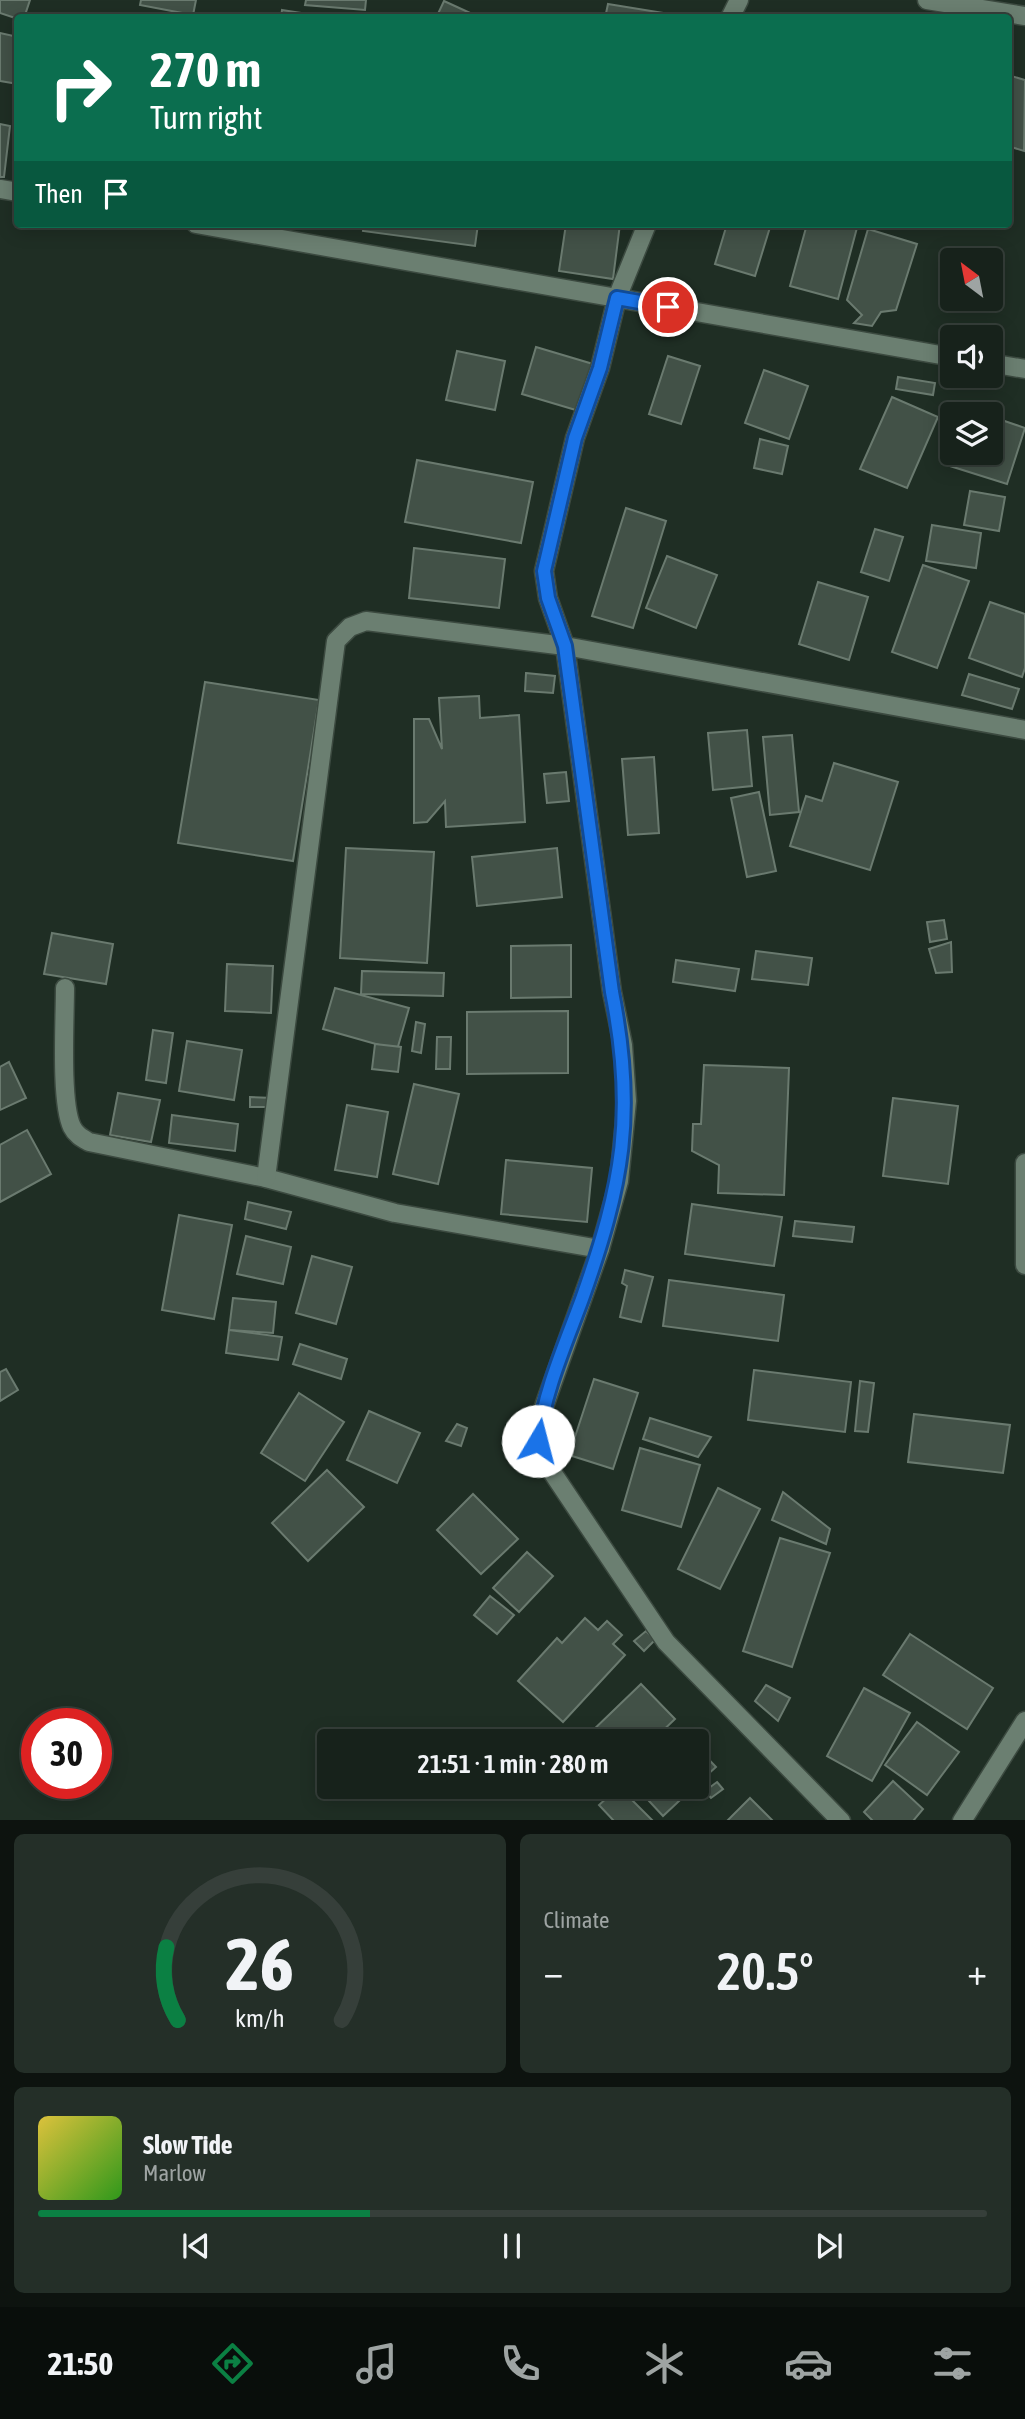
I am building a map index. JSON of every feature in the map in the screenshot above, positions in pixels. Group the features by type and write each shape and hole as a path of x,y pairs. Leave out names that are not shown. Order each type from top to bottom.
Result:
{"street":[{"path":"927,0 1025,16"},
{"path":"219,228 940,355"},
{"path":"645,228 617,298 600,368 575,438 544,571 548,598 565,646 612,992 623,1045 627,1101 619,1181 600,1249 542,1412 538,1441 548,1466 666,1642 840,1820"},
{"path":"1003,365 1025,369"},
{"path":"267,1178 337,641 350,627 366,621 565,646 1025,730"},
{"path":"65,988 65,1079 71,1126 79,1137 89,1142 267,1178 395,1213 600,1249"},
{"path":"1025,1163 1025,1265"},
{"path":"963,1820 1025,1721"}],"building":[{"path":"0,0 30,0 25,14 14,14 14,18 0,13"},
{"path":"141,0 196,0 193,14 140,5"},
{"path":"306,0 366,0 365,10 305,5"},
{"path":"444,1 472,14 438,14"},
{"path":"608,4 670,14 606,14"},
{"path":"282,10 308,14 282,14"},
{"path":"0,33 14,36 14,83 0,81"},
{"path":"1012,76 1025,80 1024,151 1012,147"},
{"path":"0,124 10,126 4,177 0,177"},
{"path":"363,228 477,228 475,246 363,231"},
{"path":"565,228 619,228 613,279 559,271"},
{"path":"726,228 770,228 755,276 715,264"},
{"path":"806,228 857,228 838,299 790,286"},
{"path":"868,229 917,244 896,310 881,312 872,326 854,323 862,315 847,300"},
{"path":"536,347 593,364 579,411 522,394"},
{"path":"457,351 505,361 495,410 446,400"},
{"path":"668,356 700,366 681,424 649,414"},
{"path":"764,370 808,386 789,439 745,423"},
{"path":"898,377 935,383 933,395 896,389"},
{"path":"892,397 938,417 907,488 860,469"},
{"path":"1003,420 1025,428 1007,484 950,466 1003,465"},
{"path":"760,439 788,446 782,474 754,468"},
{"path":"417,460 533,482 521,543 405,522"},
{"path":"970,491 1005,497 999,531 964,525"},
{"path":"626,508 666,521 633,628 592,616"},
{"path":"932,525 981,533 976,568 926,561"},
{"path":"875,529 903,537 889,581 861,572"},
{"path":"414,548 505,559 499,608 409,598"},
{"path":"667,556 717,575 696,628 646,608"},
{"path":"923,565 969,581 937,668 892,652"},
{"path":"818,582 868,597 849,660 799,644"},
{"path":"990,602 1025,614 1025,668 1022,677 969,658"},
{"path":"526,673 555,676 553,693 525,691"},
{"path":"969,674 1019,689 1012,709 962,695"},
{"path":"205,682 319,700 293,861 178,843"},
{"path":"479,696 480,718 519,715 525,822 446,827 445,801 427,822 414,823 414,719 429,719 442,749 439,698"},
{"path":"747,730 752,786 713,790 708,733"},
{"path":"792,735 799,812 770,815 763,737"},
{"path":"654,757 659,833 628,835 622,759"},
{"path":"834,763 898,782 870,870 790,846 806,796 822,801"},
{"path":"566,772 569,801 547,803 544,774"},
{"path":"759,792 776,871 747,877 731,798"},
{"path":"346,848 434,852 427,963 340,958"},
{"path":"557,848 562,897 477,906 472,857"},
{"path":"944,920 947,939 930,942 927,922"},
{"path":"52,933 113,944 106,984 44,974"},
{"path":"951,942 952,972 936,973 929,949"},
{"path":"571,945 571,997 511,998 511,946"},
{"path":"756,951 812,958 808,985 752,979"},
{"path":"676,960 739,969 735,991 673,982"},
{"path":"227,964 273,966 271,1013 225,1011"},
{"path":"362,971 444,973 443,996 361,994"},
{"path":"335,988 409,1008 397,1050 323,1029"},
{"path":"568,1011 568,1073 467,1074 467,1012"},
{"path":"416,1022 425,1024 421,1053 412,1051"},
{"path":"153,1030 173,1033 166,1083 146,1080"},
{"path":"437,1037 451,1037 450,1069 436,1069"},
{"path":"187,1041 242,1050 234,1100 179,1091"},
{"path":"375,1044 401,1047 398,1072 372,1069"},
{"path":"9,1062 26,1098 0,1110 0,1067"},
{"path":"704,1065 789,1068 784,1195 718,1193 719,1165 692,1151 693,1124 701,1124"},
{"path":"414,1084 459,1094 438,1184 393,1174"},
{"path":"118,1093 160,1100 151,1142 110,1135"},
{"path":"250,1097 273,1098 273,1107 250,1107"},
{"path":"893,1098 958,1106 948,1184 883,1176"},
{"path":"347,1105 388,1112 377,1177 335,1170"},
{"path":"172,1115 238,1124 235,1151 169,1143"},
{"path":"27,1130 51,1174 0,1202 0,1145"},
{"path":"506,1160 592,1168 587,1222 501,1214"},
{"path":"248,1202 291,1212 286,1229 245,1219"},
{"path":"692,1204 782,1217 774,1266 685,1254"},
{"path":"179,1215 232,1225 214,1319 162,1310"},
{"path":"795,1221 854,1227 852,1242 793,1236"},
{"path":"246,1236 291,1247 283,1284 237,1274"},
{"path":"312,1256 352,1267 336,1324 296,1313"},
{"path":"625,1270 653,1277 641,1322 620,1317 627,1286 622,1283"},
{"path":"669,1280 784,1295 778,1341 663,1326"},
{"path":"233,1298 276,1302 273,1333 229,1330"},
{"path":"229,1330 282,1337 278,1360 226,1353"},
{"path":"300,1344 347,1359 341,1379 293,1364"},
{"path":"6,1369 18,1390 0,1401 0,1372"},
{"path":"754,1370 851,1382 845,1432 748,1420"},
{"path":"594,1379 638,1393 613,1469 569,1455"},
{"path":"860,1381 874,1383 868,1432 855,1431"},
{"path":"299,1393 344,1422 305,1481 261,1453"},
{"path":"369,1411 420,1433 397,1483 347,1460"},
{"path":"914,1414 1010,1425 1003,1473 908,1462"},
{"path":"650,1418 711,1437 698,1457 643,1439"},
{"path":"457,1424 467,1428 461,1446 446,1441"},
{"path":"640,1448 700,1465 681,1527 622,1510"},
{"path":"327,1470 364,1507 308,1561 272,1523"},
{"path":"718,1488 760,1509 720,1589 678,1569"},
{"path":"783,1492 830,1529 826,1544 772,1520"},
{"path":"473,1494 518,1539 481,1574 437,1530"},
{"path":"780,1538 830,1553 792,1667 743,1651"},
{"path":"527,1552 553,1576 519,1612 493,1588"},
{"path":"490,1596 514,1615 497,1634 474,1615"},
{"path":"585,1618 598,1630 607,1621 622,1635 613,1644 625,1655 563,1722 518,1681 557,1638 562,1643"},
{"path":"646,1631 655,1640 644,1651 634,1641"},
{"path":"910,1634 993,1688 967,1729 883,1675"},
{"path":"641,1684 675,1719 665,1729 594,1729"},
{"path":"766,1685 790,1698 778,1721 755,1701"},
{"path":"864,1688 910,1713 872,1781 827,1756"},
{"path":"917,1722 959,1752 927,1795 885,1765"},
{"path":"709,1760 716,1767 709,1773"},
{"path":"893,1781 923,1809 914,1820 872,1820 864,1812"},
{"path":"717,1782 723,1789 711,1798 709,1788"},
{"path":"750,1798 772,1820 728,1820"},
{"path":"606,1799 631,1799 652,1820 613,1820 599,1805"},
{"path":"647,1799 681,1799 663,1816"}],"route":[{"path":"538,1441 542,1412 600,1249 619,1181 627,1101 623,1045 612,992 565,646 548,598 544,571 575,438 600,368 617,298 668,307"}]}
